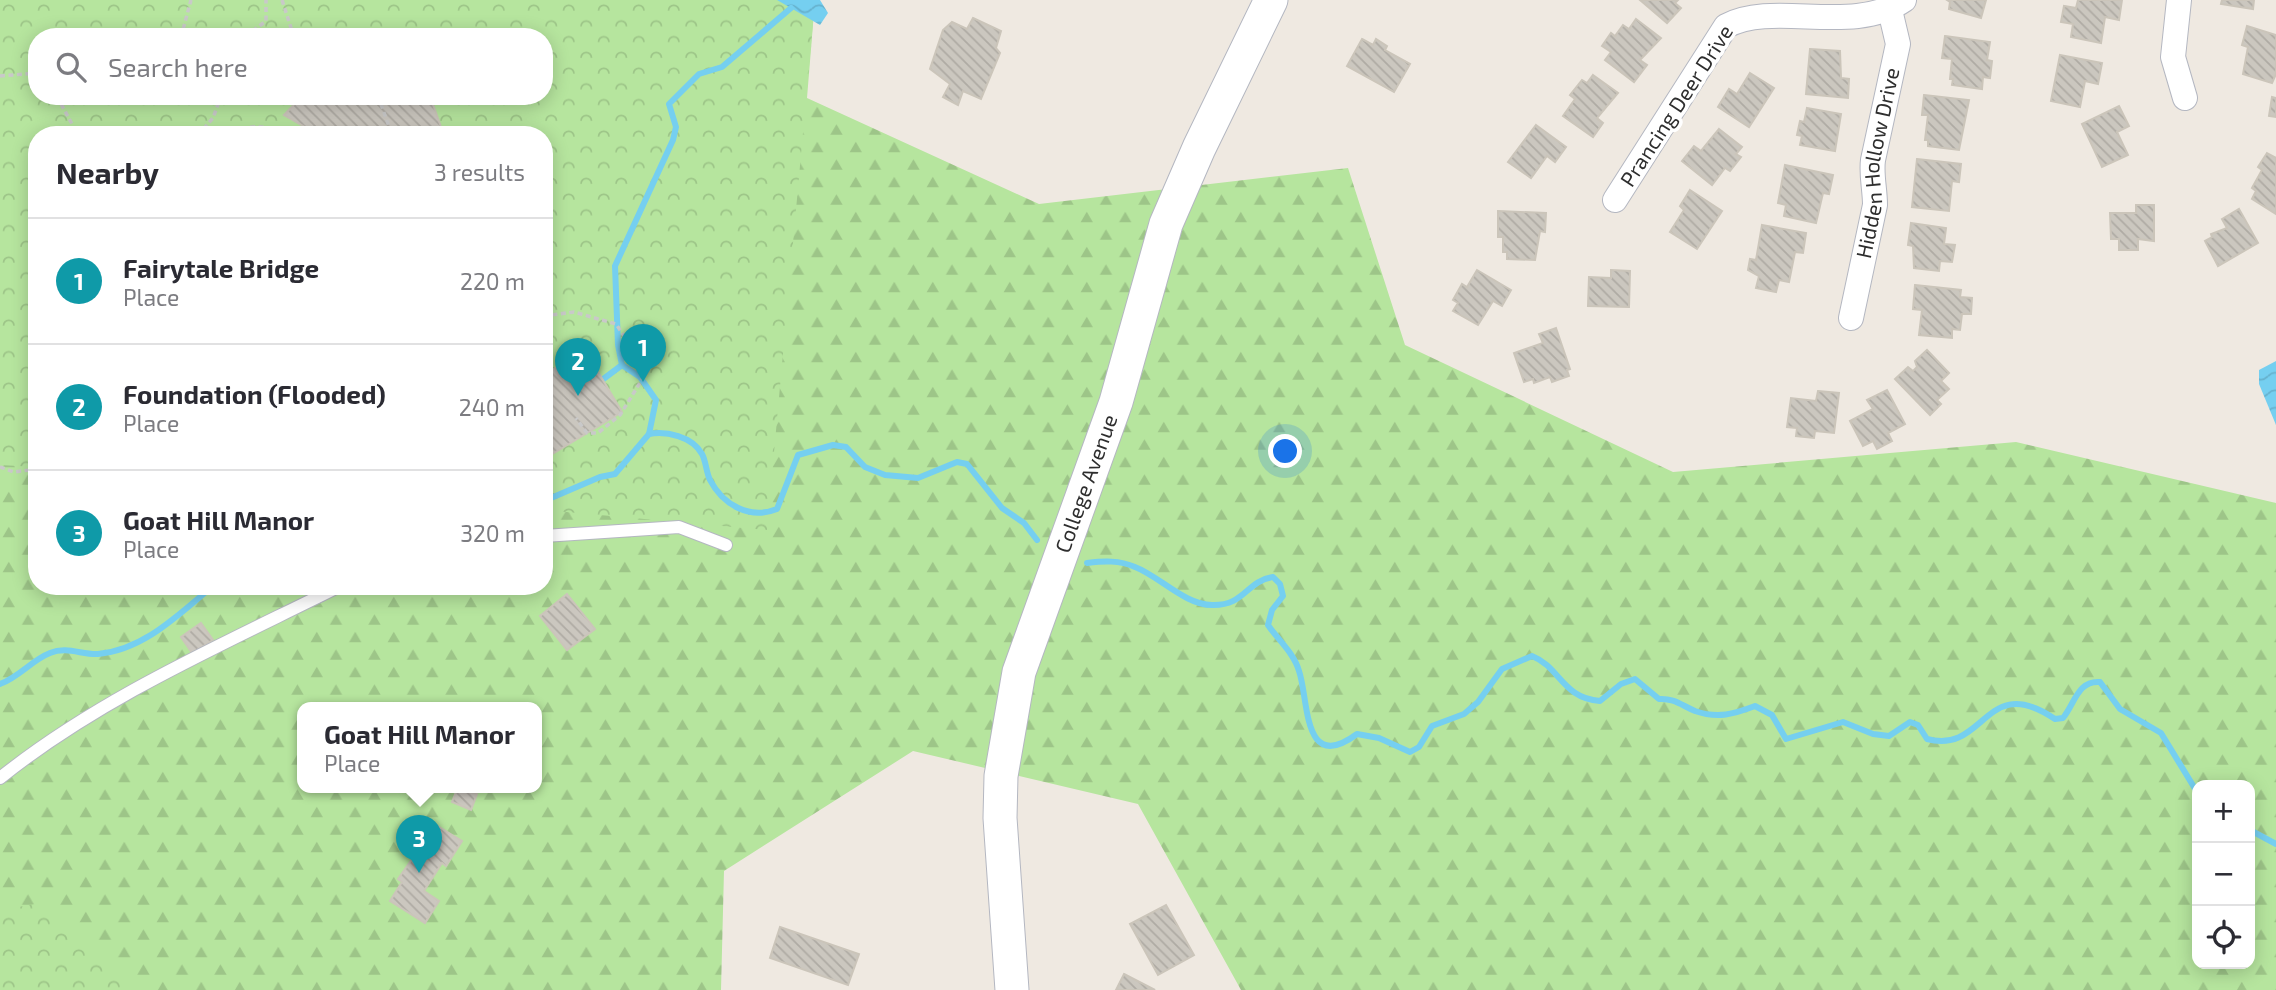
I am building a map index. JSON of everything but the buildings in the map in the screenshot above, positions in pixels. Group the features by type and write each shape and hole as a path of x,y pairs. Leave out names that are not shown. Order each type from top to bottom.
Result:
{"street":[{"name":"College Avenue","path":"1012,990 1000,818 1000,776 1019,671 1115,402 1166,224 1199,148 1271,0"},
{"path":"2179,0 2172,57 2185,98"},
{"name":"Prancing Deer Drive","path":"1615,200 1727,26 1737,17 1762,8 1868,12 1897,5"},
{"name":"Hidden Hollow Drive","path":"1851,318 1875,205 1875,186 1871,174 1898,44 1897,5"}],"lane":[{"path":"553,535 679,527 726,545"},
{"path":"0,778 46,741 91,715 187,662 322,595"}],"path":[{"path":"183,28 191,0"},
{"path":"257,28 266,21 266,0"},
{"path":"282,0 291,28"},
{"path":"0,76 28,74"},
{"path":"62,105 73,126"},
{"path":"206,126 213,118 218,105"},
{"path":"381,105 389,126"},
{"path":"553,315 574,312 616,324 633,349 653,362 620,415 598,433 587,433 576,418"},
{"path":"0,467 14,472 28,470"}],"green space":[{"path":"0,0 815,0 807,98 1039,204 1348,168 1405,345 1673,472 2016,442 2276,503 2276,990 1241,990 1138,804 913,751 724,871 721,990 0,990"},
{"path":"0,0 815,0 767,530 553,511 553,126 28,126 28,467 0,465"},
{"path":"42,903 135,990 0,990 0,910"}],"water":[{"path":"777,0 820,0 828,13 820,25"},
{"path":"2276,361 2276,425 2259,384 2259,370"}],"waterway":[{"path":"649,434 656,400 640,377 622,365 618,345 615,266 673,140 676,127 669,104 699,74 722,67 791,8"},
{"path":"598,383 622,365"},
{"path":"553,497 600,477 615,474 649,434 663,433 678,436 698,448 710,480 722,497 738,508 757,513 767,512 777,509 798,455 833,445 846,447 865,467 885,475 918,478 957,462 967,464 1002,508 1024,523 1037,540"},
{"path":"1087,563 1111,562 1129,565 1192,600 1212,605 1232,602 1257,583 1273,577 1280,584 1283,596 1272,610 1268,625 1297,664 1311,728 1317,739 1326,745 1339,744 1357,734 1379,738 1410,752 1419,747 1432,726 1464,714 1478,702 1502,669 1532,656 1549,667 1569,688 1587,699 1600,701 1621,684 1635,679 1659,699 1673,701 1711,715 1755,706 1772,715 1786,739 1843,722 1873,734 1889,736 1910,722 1918,725 1927,739 1947,741 1962,736 1999,708 2013,704 2032,707 2055,719 2063,718 2082,689 2093,682 2100,682 2120,709 2161,733 2192,784"},
{"path":"0,684 43,656 56,651 98,654 131,646 174,619 202,595"},
{"path":"2255,833 2276,844"}],"place":[{"name":"Fairytale Bridge","path":"643,382"},
{"name":"Foundation (Flooded)","path":"578,396"},
{"name":"Goat Hill Manor","path":"419,873"}]}
